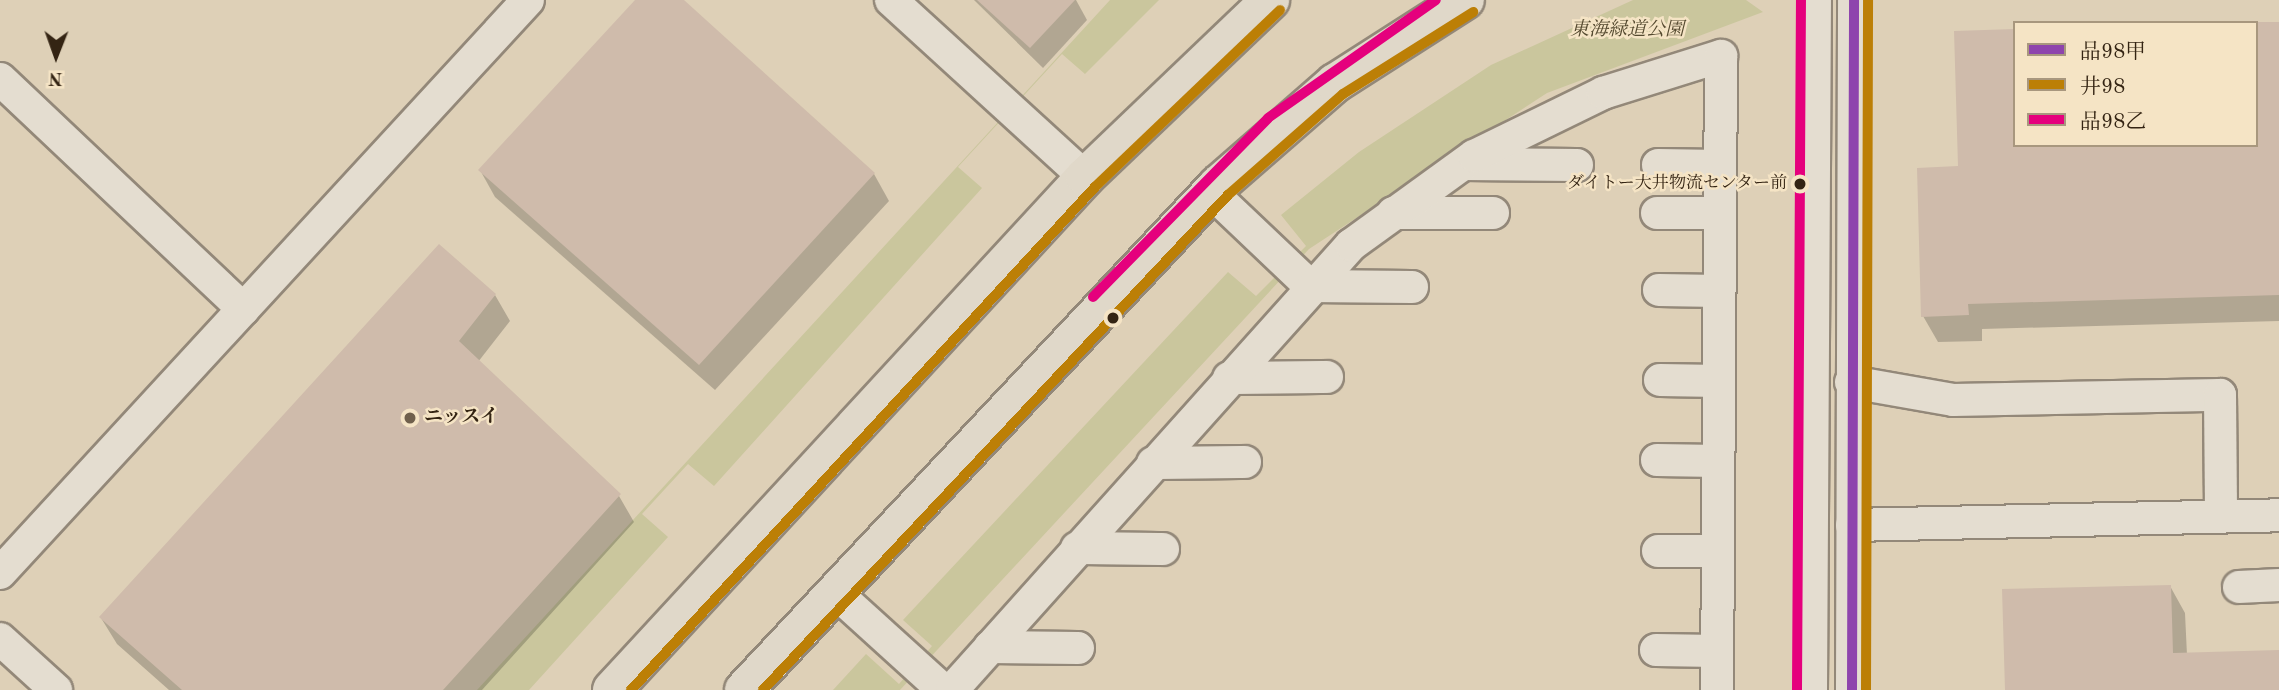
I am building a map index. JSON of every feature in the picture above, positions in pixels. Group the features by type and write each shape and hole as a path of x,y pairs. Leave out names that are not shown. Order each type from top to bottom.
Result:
{"main road":[{"path":"612,690 1085,177 1270,0"},
{"path":"744,690 1211,192 1335,83 1465,0"}],"street":[{"path":"0,573 528,0"},
{"path":"891,0 1085,177"},
{"path":"1811,690 1815,0"},
{"path":"1852,690 1854,0"},
{"path":"952,690 1310,285 1393,214 1463,164 1603,93 1721,56 1717,690"},
{"path":"0,79 243,309"},
{"path":"1463,164 1577,164"},
{"path":"1658,166 1720,166"},
{"path":"1211,192 1310,285 1412,287"},
{"path":"1393,214 1493,213"},
{"path":"1657,213 1720,213"},
{"path":"1659,290 1719,291"},
{"path":"1229,378 1327,377"},
{"path":"1660,380 1719,381"},
{"path":"1851,382 1953,400 2220,395 2221,516"},
{"path":"1657,460 1718,461"},
{"path":"1153,463 1245,462"},
{"path":"1852,525 2279,515"},
{"path":"1077,548 1163,549"},
{"path":"1658,551 1717,551"},
{"path":"2239,587 2279,585"},
{"path":"835,593 943,690"},
{"path":"0,639 56,690"},
{"path":"990,647 1078,648"},
{"path":"1656,650 1717,651"}],"green space":[{"path":"1110,0 1159,0 1085,74 1062,54 958,167 982,188 714,486 688,464 642,514 668,537 529,690 477,690"},
{"name":"東海緑道公園","path":"1633,0 1746,0 1763,12 1547,93 1309,249 900,690 833,690 866,654 899,684 932,646 903,620 1228,272 1256,296 1306,246 1281,215 1359,152 1491,65"}],"building":[{"path":"635,0 684,0 875,173 699,365 478,170"},
{"path":"977,0 1075,0 1030,48"},
{"path":"2258,22 2279,22 2279,295 1968,304 1969,315 1921,317 1917,168 1958,166 1954,31 2013,29 2013,147 2258,147"},
{"name":"ニッスイ","path":"439,244 496,294 459,341 621,494 443,690 182,690 99,617"},
{"path":"2171,585 2173,653 2279,650 2279,690 2005,690 2002,589"}],"transit line":[{"name":"品98乙","path":"1093,297 1268,118 1436,0"},
{"name":"品98乙","path":"1797,690 1801,0"},
{"name":"品98甲","path":"1852,690 1854,0"},
{"name":"井98","path":"1866,690 1868,0"},
{"name":"井98","path":"631,690 1095,187 1280,10"},
{"name":"井98","path":"763,690 1228,195 1343,94 1473,12"}],"place":[{"name":"ダイトー大井物流センター前","path":"1800,184"},
{"name":"ニッスイ","path":"410,418"}]}
